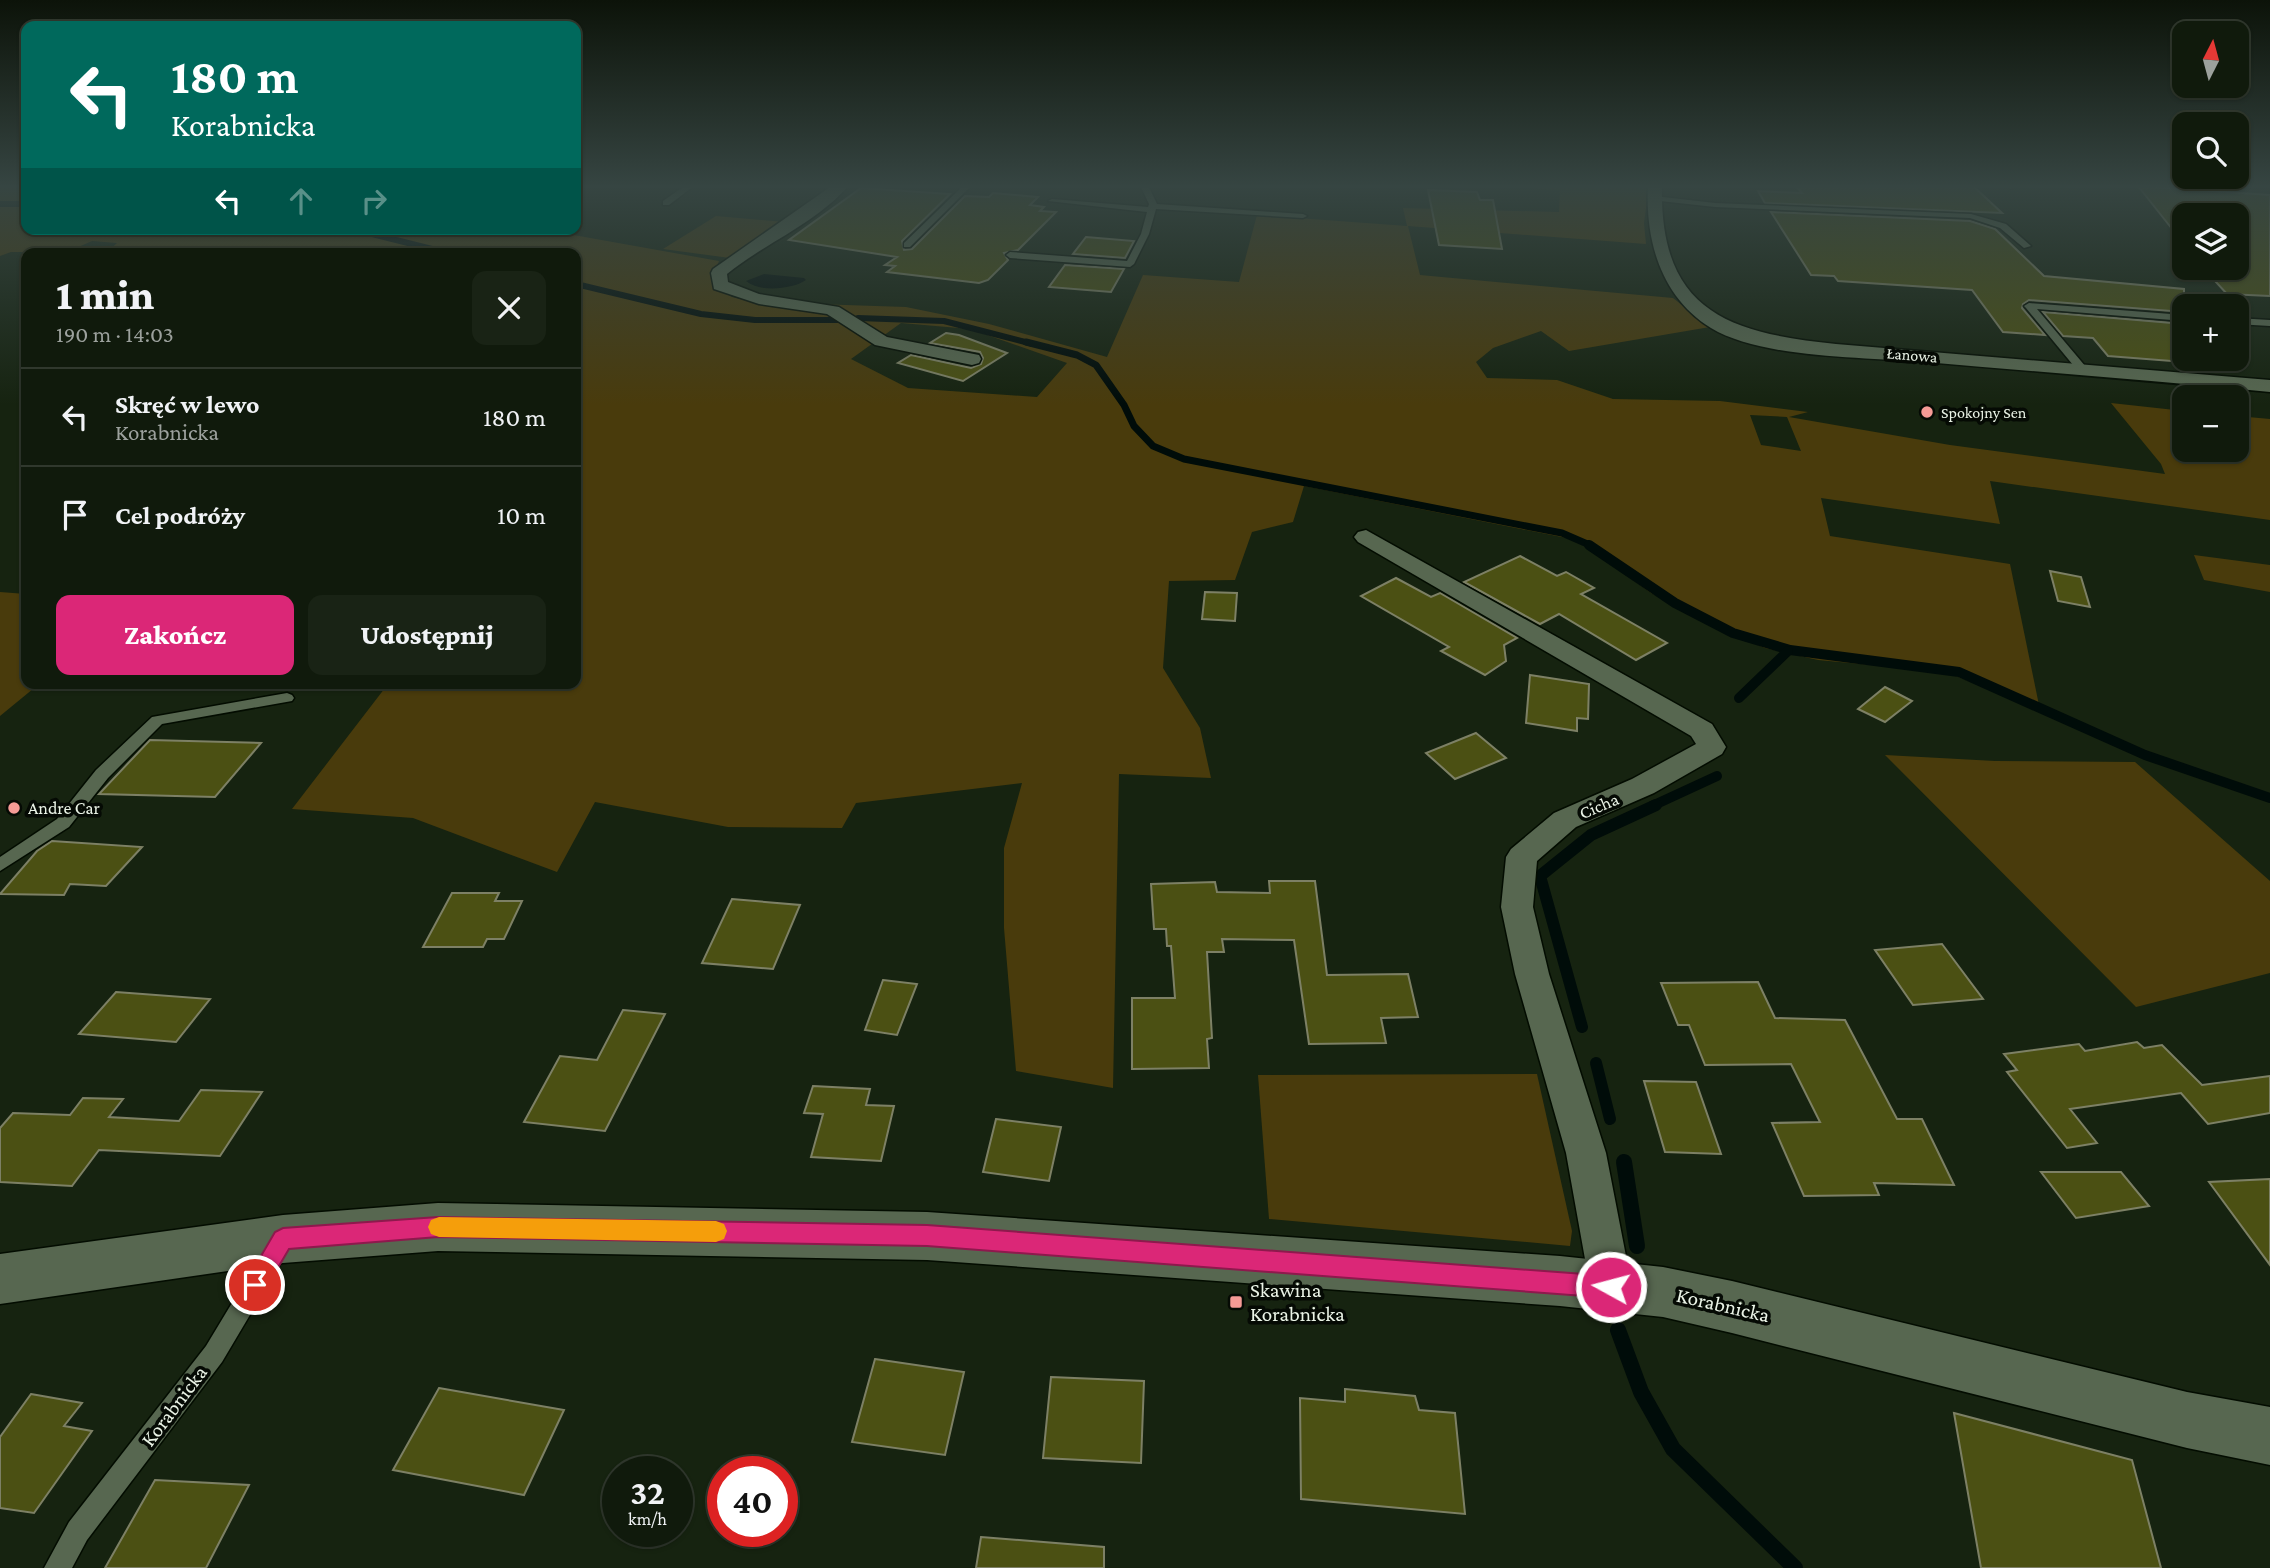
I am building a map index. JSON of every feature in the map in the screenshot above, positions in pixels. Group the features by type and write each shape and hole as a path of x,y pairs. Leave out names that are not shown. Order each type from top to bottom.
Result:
{"street":[{"path":"737,258 719,273 720,285 737,294 827,308 839,312 861,332 880,341 972,359"},
{"name":"Łanowa","path":"1662,258 1682,293 1704,315 1737,333 1824,347 2270,386"},
{"name":"Cicha","path":"1366,537 1702,730 1712,747 1643,786 1565,820 1522,857 1517,907 1532,974 1586,1153 1611,1287"},
{"name":"Korabnicka","path":"0,1279 283,1239 438,1227 927,1236 1663,1292 2187,1420 2270,1436"}],"lane":[{"path":"1052,258 1130,264 1133,258"},
{"path":"2082,369 2029,306 2172,317"},
{"path":"2249,322 2270,323"},
{"path":"0,865 63,823 102,774 157,720 287,698"},
{"name":"Korabnicka","path":"57,1568 78,1531 214,1354 283,1239"}],"shaded area":[{"path":"581,258 703,258 719,261 714,273 715,286 732,297 754,302 906,307 989,324 1107,357 1143,275 1239,282 1245,258 1416,258 1420,275 1673,298 1710,327 1569,351 1541,331 1493,348 1476,362 1487,378 1557,380 1613,399 1720,401 1808,412 1789,417 1950,445 2165,474 2161,464 2111,403 2172,410 2172,462 2249,462 2249,417 2270,419 2270,520 1990,481 2000,524 1821,498 1830,536 2010,564 2040,710 1946,672 1818,660 1765,648 1711,626 1651,593 1577,540 1304,486 1293,522 1252,532 1235,580 1169,581 1163,668 1200,728 1211,778 1119,774 1113,1088 1016,1071 1004,928 1004,848 1022,783 856,803 842,828 728,827 595,802 557,872 413,818 292,809 384,689 581,689","holes":["901,323 970,329 1067,363 1037,397 908,388 851,359","1750,415 1787,417 1801,451 1761,445"]},
{"path":"764,274 806,280 793,286 776,288 759,287 746,281"},
{"path":"2194,555 2270,565 2270,592 2204,580"},
{"path":"0,592 21,594 21,689 33,689 0,716"},
{"path":"1885,755 1995,761 2135,762 2270,881 2270,973 2136,1007"},
{"path":"1537,1074 1572,1231 1570,1246 1269,1219 1258,1075"}],"building":[{"path":"895,258 1008,260 988,280 979,283 887,272 895,266 885,265"},
{"path":"1800,258 2025,258 2044,276 2184,289 2184,294 2172,294 2172,311 2029,300 2022,308 2045,335 2003,332 1972,290 1838,281 1834,276 1811,275"},
{"path":"2249,258 2270,258 2270,296 2227,294 2214,280 2249,280"},
{"path":"1065,265 1124,269 1111,292 1049,287"},
{"path":"2043,312 2172,323 2172,361 2108,356 2093,338 2063,336"},
{"path":"946,333 959,335 1007,353 963,381 898,363 911,355 971,368 981,364 983,358 980,352 930,343"},
{"path":"1520,556 1557,576 1566,572 1594,588 1581,594 1667,643 1636,660 1559,614 1540,624 1464,582"},
{"path":"2050,571 2081,577 2090,607 2058,601"},
{"path":"1396,578 1431,597 1440,593 1517,638 1504,645 1506,661 1485,675 1441,651 1449,647 1361,596"},
{"path":"1205,592 1237,593 1235,621 1202,619"},
{"path":"1530,675 1589,684 1588,719 1577,718 1577,731 1526,723"},
{"path":"1885,687 1912,701 1885,722 1858,709"},
{"path":"1476,733 1506,758 1455,779 1426,753"},
{"path":"150,740 261,743 215,797 99,794"},
{"path":"52,841 142,847 106,886 70,884 64,895 0,894 37,851"},
{"path":"1269,881 1315,881 1327,975 1408,974 1418,1017 1381,1018 1386,1043 1309,1044 1294,940 1222,939 1224,952 1207,952 1212,1038 1207,1039 1209,1068 1132,1069 1132,998 1175,998 1171,946 1167,946 1166,929 1154,929 1151,884 1215,882 1217,892 1270,893"},
{"path":"452,893 499,893 495,901 522,901 504,939 487,939 483,947 423,947"},
{"path":"732,899 800,905 773,969 702,963"},
{"path":"1942,944 1983,999 1913,1005 1875,950"},
{"path":"883,980 917,984 897,1035 865,1030"},
{"path":"1758,982 1775,1018 1845,1020 1897,1119 1922,1119 1954,1185 1874,1183 1879,1195 1804,1196 1772,1123 1820,1122 1791,1064 1705,1065 1689,1025 1678,1025 1661,983"},
{"path":"116,992 210,999 176,1042 79,1034"},
{"path":"623,1010 665,1014 605,1131 524,1122 560,1056 597,1060"},
{"path":"2137,1042 2144,1048 2162,1045 2202,1085 2270,1076 2270,1113 2208,1124 2181,1093 2070,1109 2097,1143 2067,1148 2007,1072 2017,1070 2004,1054 2079,1044 2085,1051"},
{"path":"1644,1081 1696,1082 1721,1154 1665,1152"},
{"path":"813,1086 870,1089 866,1105 894,1106 881,1161 811,1157 823,1114 804,1113"},
{"path":"201,1090 262,1092 220,1156 99,1150 72,1186 0,1182 0,1128 13,1113 70,1115 83,1098 123,1099 109,1117 179,1121"},
{"path":"996,1119 1061,1127 1049,1181 983,1172"},
{"path":"2041,1172 2121,1172 2149,1206 2076,1218"},
{"path":"2270,1179 2270,1265 2209,1182"},
{"path":"875,1359 964,1372 945,1455 852,1442"},
{"path":"1051,1377 1144,1381 1141,1463 1043,1458"},
{"path":"439,1388 564,1410 524,1495 393,1470"},
{"path":"1345,1389 1415,1396 1419,1410 1455,1413 1465,1514 1301,1499 1300,1398 1345,1402"},
{"path":"31,1394 82,1403 64,1426 92,1431 34,1513 0,1508 0,1437"},
{"path":"1954,1413 2132,1460 2161,1568 1981,1568"},
{"path":"155,1480 249,1485 206,1568 105,1568"},
{"path":"981,1537 1104,1547 1104,1568 976,1568"}],"waterway":[{"path":"581,285 701,314 755,320 839,320"},
{"path":"858,318 944,321 1033,344"},
{"path":"1026,342 1077,355 1096,365 1124,405 1134,426 1153,446 1184,459 1562,533 1592,546"},
{"path":"1589,545 1675,603 1733,633 1790,650 1959,672 2145,755 2270,798"},
{"path":"1739,698 1788,651"},
{"path":"1652,806 1717,776"},
{"path":"1582,1027 1540,876 1591,835 1656,805"},
{"path":"1596,1063 1610,1119"},
{"path":"1624,1162 1637,1246"},
{"path":"1618,1330 1641,1392 1673,1449 1795,1568"}],"slow traffic":[{"path":"439,1227 716,1231"}],"place":[{"name":"Spokojny Sen","path":"1927,412"},
{"name":"Andre Car","path":"14,808"},
{"name":"Skawina Korabnicka","path":"1236,1302"}],"route":[{"path":"255,1285 283,1239 438,1227 927,1236 1559,1281 1611,1287"}]}
